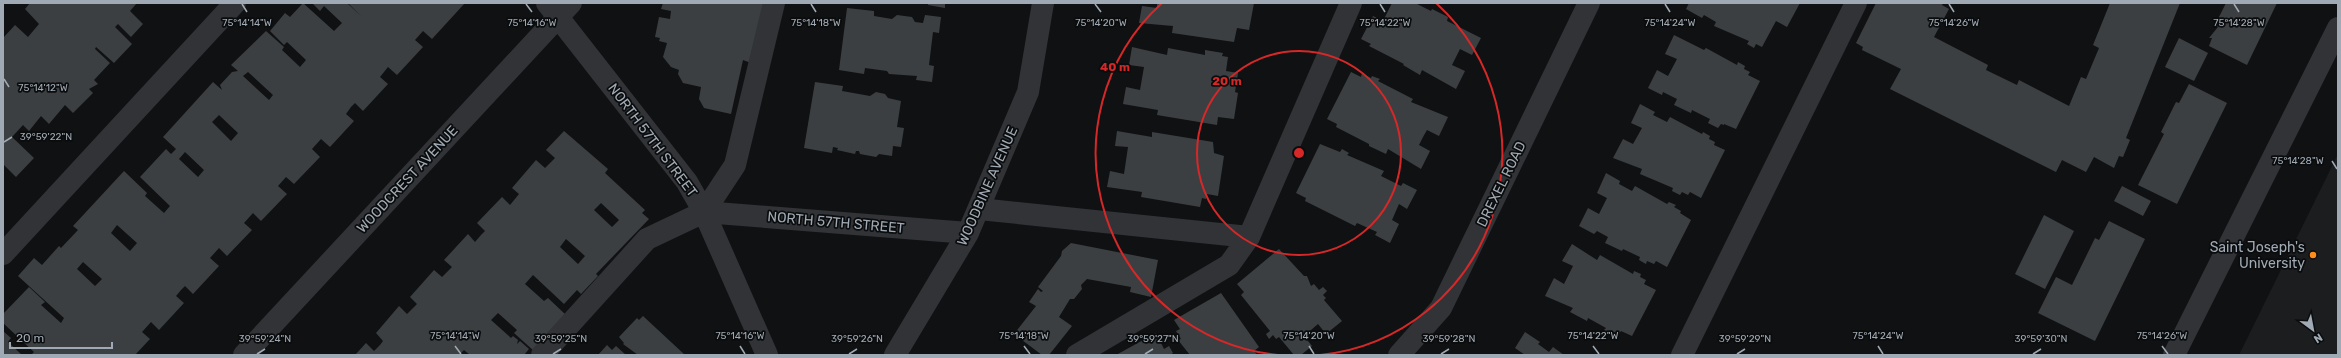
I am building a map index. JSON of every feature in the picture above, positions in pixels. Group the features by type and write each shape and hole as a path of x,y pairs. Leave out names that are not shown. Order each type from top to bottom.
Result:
{"street":[{"path":"3,254 234,3"},
{"path":"542,355 647,239 704,212 735,165 774,3"},
{"name":"WOODBINE AVENUE","path":"895,355 968,233 979,209 1028,92 1043,3"},
{"path":"1077,355 1229,265 1249,237 1352,3"},
{"name":"DREXEL ROAD","path":"1399,355 1441,308 1589,3"},
{"path":"1682,355 1856,3"},
{"name":"NORTH 57TH STREET","path":"559,8 687,182 704,212 767,355"},
{"name":"WOODCREST AVENUE","path":"244,355 559,8"},
{"path":"2174,355 2338,28"},
{"path":"979,209 1249,237"},
{"name":"NORTH 57TH STREET","path":"704,212 968,233"}],"shaded area":[{"name":"Saint Joseph's University","path":"2338,154 2338,355 2239,355"}],"building":[{"path":"30,3 137,3 130,11 143,24 131,37 118,24 115,27 132,44 114,63 96,47 95,49 110,63 94,80 98,84 89,89 93,93 73,113 65,105 49,124 41,116 29,131 23,125 12,137 34,158 16,177 3,164 3,38 15,25 28,37 39,24 25,9"},
{"path":"303,3 334,31 342,23 324,6 320,11 312,3 347,3 362,17 348,3 465,3 432,39 423,31 415,40 423,47 397,75 388,67 380,77 388,84 363,111 355,103 351,107 346,114 354,121 330,147 321,139 312,149 320,157 294,184 286,177 278,186 287,194 261,221 253,213 244,223 252,230 227,256 219,248 210,258 219,266 193,294 185,286 181,290 176,296 184,303 159,330 151,322 142,332 150,339 135,355 31,355 34,352 3,323 3,314 29,287 45,302 41,305 61,323 64,318 18,276 34,258 42,265 59,246 61,248 78,230 73,226 124,171 147,193 145,196 164,213 170,206 140,177 166,149 171,154 176,149 163,137 213,82 222,90 220,85 232,72 238,71 231,65 266,31 284,47 282,50 300,67 306,60 287,42 284,45 270,31 285,13 290,17","holes":["248,72 273,95 269,100 243,76","219,115 238,133 231,141 212,122","185,152 204,170 198,177 179,159","117,225 137,243 130,251 111,233","83,262 102,279 95,286 77,269"]},
{"path":"663,3 765,3 751,63 743,60 731,114 704,108 699,99 701,87 683,83 678,74 679,70 671,67 663,57 667,43 659,41 660,38 655,37 659,17 670,19 671,11 661,9"},
{"path":"928,3 945,3 945,8 928,5"},
{"path":"1157,3 1254,3 1249,30 1237,28 1234,42 1172,33 1173,26 1139,23 1142,6 1157,8"},
{"path":"1392,3 1415,3 1431,11 1432,9 1448,17 1447,21 1481,38 1472,55 1460,49 1452,65 1465,71 1456,89 1422,70 1420,75 1403,65 1404,64 1369,46 1371,44 1361,39 1373,16 1383,21"},
{"path":"1689,3 1800,3 1787,27 1776,21 1762,47 1756,44 1754,48 1747,44 1749,41 1714,26 1716,22 1704,15 1702,18 1686,9"},
{"path":"1876,3 1943,3 1942,5 1949,9 1934,37 1988,65 1986,70 2017,85 2019,80 2069,106 2081,77 2086,79 2099,48 2093,45 2110,3 2180,3 2126,138 2130,140 2123,157 2119,156 2114,168 2094,157 2086,172 2062,160 2056,172 1890,89 1901,69 1862,50 1863,47 1856,43"},
{"path":"2226,3 2277,3 2247,65 2209,46 2212,38 2209,38 2218,27 2215,25"},
{"path":"847,8 874,11 874,16 892,19 897,15 912,17 915,22 923,23 925,15 941,17 939,33 933,32 929,65 934,66 932,82 916,80 917,76 889,74 887,71 865,68 864,74 839,70"},
{"path":"1674,35 1704,50 1706,48 1737,65 1738,62 1745,66 1744,69 1750,72 1748,75 1760,81 1736,129 1724,124 1721,124 1718,128 1708,123 1710,119 1692,110 1691,113 1674,105 1677,99 1663,92 1662,95 1648,88 1657,70 1668,76 1677,59 1665,54"},
{"path":"2179,38 2208,53 2194,81 2165,67"},
{"path":"1132,47 1167,55 1168,48 1205,55 1205,50 1223,53 1222,56 1228,57 1226,71 1238,73 1235,92 1238,93 1234,119 1218,117 1217,125 1157,115 1158,110 1123,104 1126,87 1140,90 1144,67 1129,65"},
{"path":"1351,72 1361,77 1362,73 1371,78 1372,76 1380,79 1378,81 1413,99 1411,102 1448,117 1439,136 1427,130 1423,137 1419,145 1430,151 1421,169 1388,149 1386,154 1369,146 1369,144 1336,127 1337,124 1327,119"},
{"path":"815,82 843,86 842,91 870,96 876,92 885,94 888,98 901,101 897,127 904,128 901,147 893,146 892,156 879,154 876,157 860,154 859,151 856,151 855,154 837,150 838,148 833,147 832,153 804,148"},
{"path":"2189,84 2227,103 2177,204 2138,185 2164,134 2161,132 2176,102 2179,103"},
{"path":"1640,104 1655,112 1653,115 1667,122 1670,117 1702,134 1703,132 1710,136 1709,139 1715,142 1714,145 1725,150 1701,198 1690,192 1688,195 1682,192 1680,195 1672,191 1673,188 1640,174 1642,169 1613,158 1623,139 1633,144 1642,128 1631,123"},
{"path":"564,131 608,169 605,173 645,210 642,213 649,219 596,274 598,276 581,294 577,290 564,304 533,275 525,284 544,301 548,298 566,315 534,351 514,333 517,330 498,313 491,320 511,338 513,336 518,340 517,344 520,341 529,349 524,355 470,355 464,350 459,355 355,355 366,343 374,351 380,345 383,341 376,333 399,306 407,314 417,304 410,297 434,270 442,277 452,267 444,260 468,234 475,242 485,231 477,223 502,197 510,205 519,194 512,188 536,160 545,168 555,158 546,150","holes":["601,203 619,220 612,227 594,210","566,239 585,256 578,264 560,247"]},
{"path":"1117,131 1152,137 1152,132 1213,142 1214,153 1224,156 1218,196 1207,194 1206,199 1202,198 1200,207 1141,197 1142,192 1107,187 1110,171 1124,174 1128,147 1115,146"},
{"path":"1320,144 1340,152 1342,149 1349,153 1347,155 1384,171 1381,176 1401,186 1403,183 1417,190 1407,209 1399,204 1392,220 1399,224 1390,243 1375,235 1377,232 1357,223 1355,226 1305,201 1306,198 1296,193"},
{"path":"1606,173 1620,181 1619,184 1632,191 1635,186 1667,204 1669,202 1676,205 1674,207 1681,211 1680,213 1691,220 1667,267 1656,261 1654,264 1647,261 1646,264 1639,260 1640,257 1605,243 1608,237 1597,231 1594,234 1579,226 1588,208 1599,214 1607,198 1597,193"},
{"path":"2122,186 2151,201 2143,216 2114,201"},
{"path":"2044,215 2074,231 2045,289 2015,274"},
{"path":"2109,221 2145,239 2095,341 2038,313 2056,277 2072,285 2095,238 2099,240"},
{"path":"1071,243 1158,260 1151,297 1130,292 1131,287 1087,279 1081,285 1082,289 1074,299 1070,299 1059,317 1072,326 1049,355 1042,355 1014,334 1036,306 1029,302 1038,289 1041,292 1043,291 1038,287 1061,256 1062,251"},
{"path":"1572,244 1597,260 1600,255 1633,274 1634,271 1641,274 1640,277 1646,280 1644,284 1656,290 1632,336 1621,331 1619,334 1613,332 1612,334 1604,330 1606,328 1588,318 1587,321 1570,312 1573,308 1545,296 1554,278 1564,284 1573,266 1562,261"},
{"path":"1279,249 1304,276 1307,276 1311,286 1314,284 1319,290 1323,287 1327,291 1323,295 1326,298 1324,300 1342,321 1326,334 1318,324 1304,336 1312,346 1301,355 1294,355 1279,337 1276,339 1273,335 1269,339 1266,334 1270,331 1241,295 1244,292 1237,284"},
{"path":"1221,293 1259,347 1254,351 1257,355 1190,355 1178,340 1181,339 1176,331 1180,329 1174,320"},
{"path":"643,316 685,355 638,355 623,344 624,343 619,337 637,318 639,320"},
{"path":"3,331 11,338 8,342 22,355 3,355"},
{"path":"1525,332 1540,342 1538,344 1549,352 1553,347 1564,355 1525,355 1515,348"},
{"path":"1156,333 1164,349 1169,346 1173,353 1170,355 1116,355"},
{"path":"607,345 612,350 616,346 626,355 598,355"}],"place":[{"name":"Saint Joseph's University","path":"2313,255"}]}
